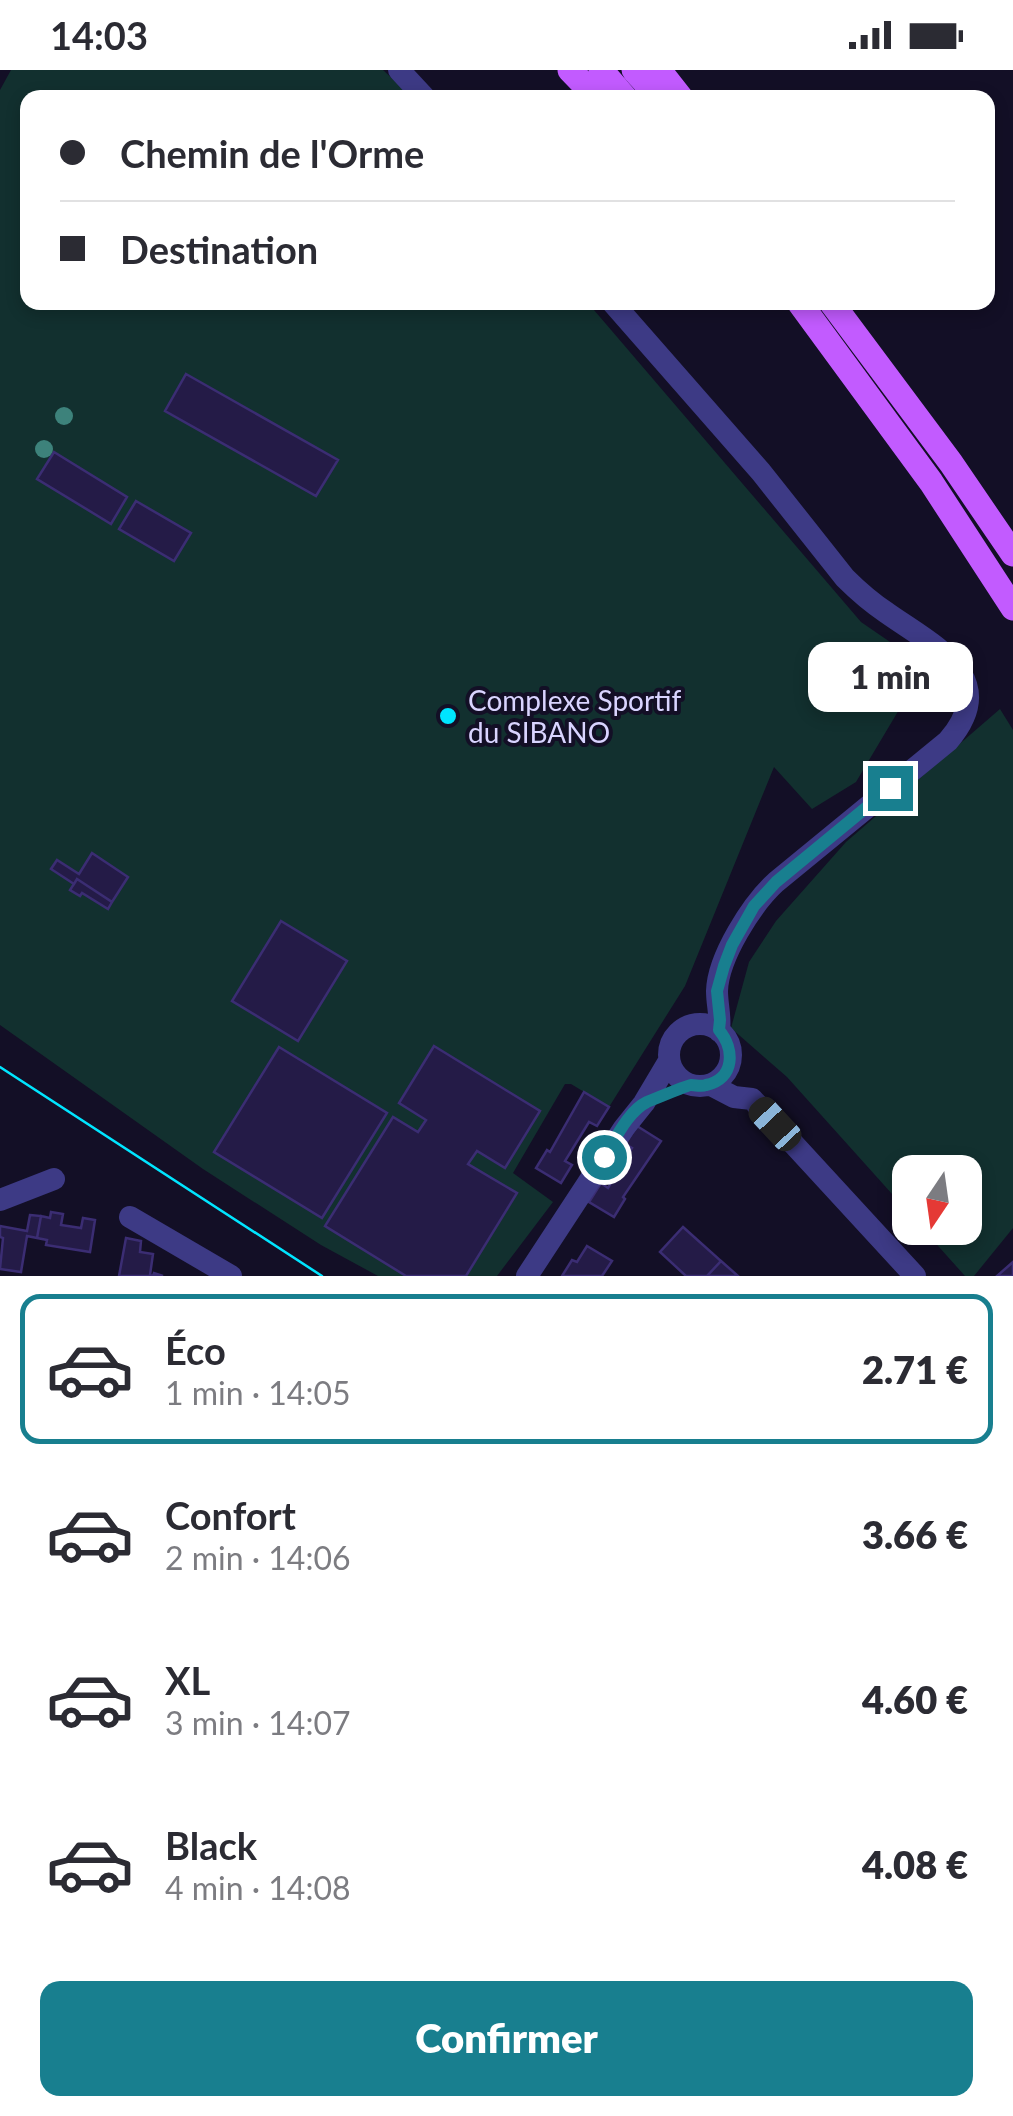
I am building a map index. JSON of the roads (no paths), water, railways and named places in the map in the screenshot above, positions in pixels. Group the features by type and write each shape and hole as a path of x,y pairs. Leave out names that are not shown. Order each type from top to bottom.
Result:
{"main road":[{"path":"570,70 591,90"},
{"path":"601,70 618,90"},
{"path":"634,70 652,90"},
{"path":"659,70 675,90"},
{"path":"804,310 931,482 1013,608"},
{"path":"837,310 1013,554"}],"street":[{"path":"399,70 418,90"},
{"path":"619,310 761,472 845,578 956,664 964,678 966,706 962,721 948,741 767,890 732,945 717,991 720,1020 707,1027 679,1032 672,1040 668,1061 676,1076 734,1097 752,1099"},
{"path":"707,1027 726,1038 731,1059 752,1099 915,1276"},
{"path":"644,1103 724,1075 731,1059"},
{"path":"527,1276 668,1061"},
{"path":"0,1200 54,1179"},
{"path":"130,1218 231,1276"}],"tram line":[{"path":"0,1067 322,1276"}],"place":[{"name":"Complexe Sportif du SIBANO","path":"448,716"}]}
